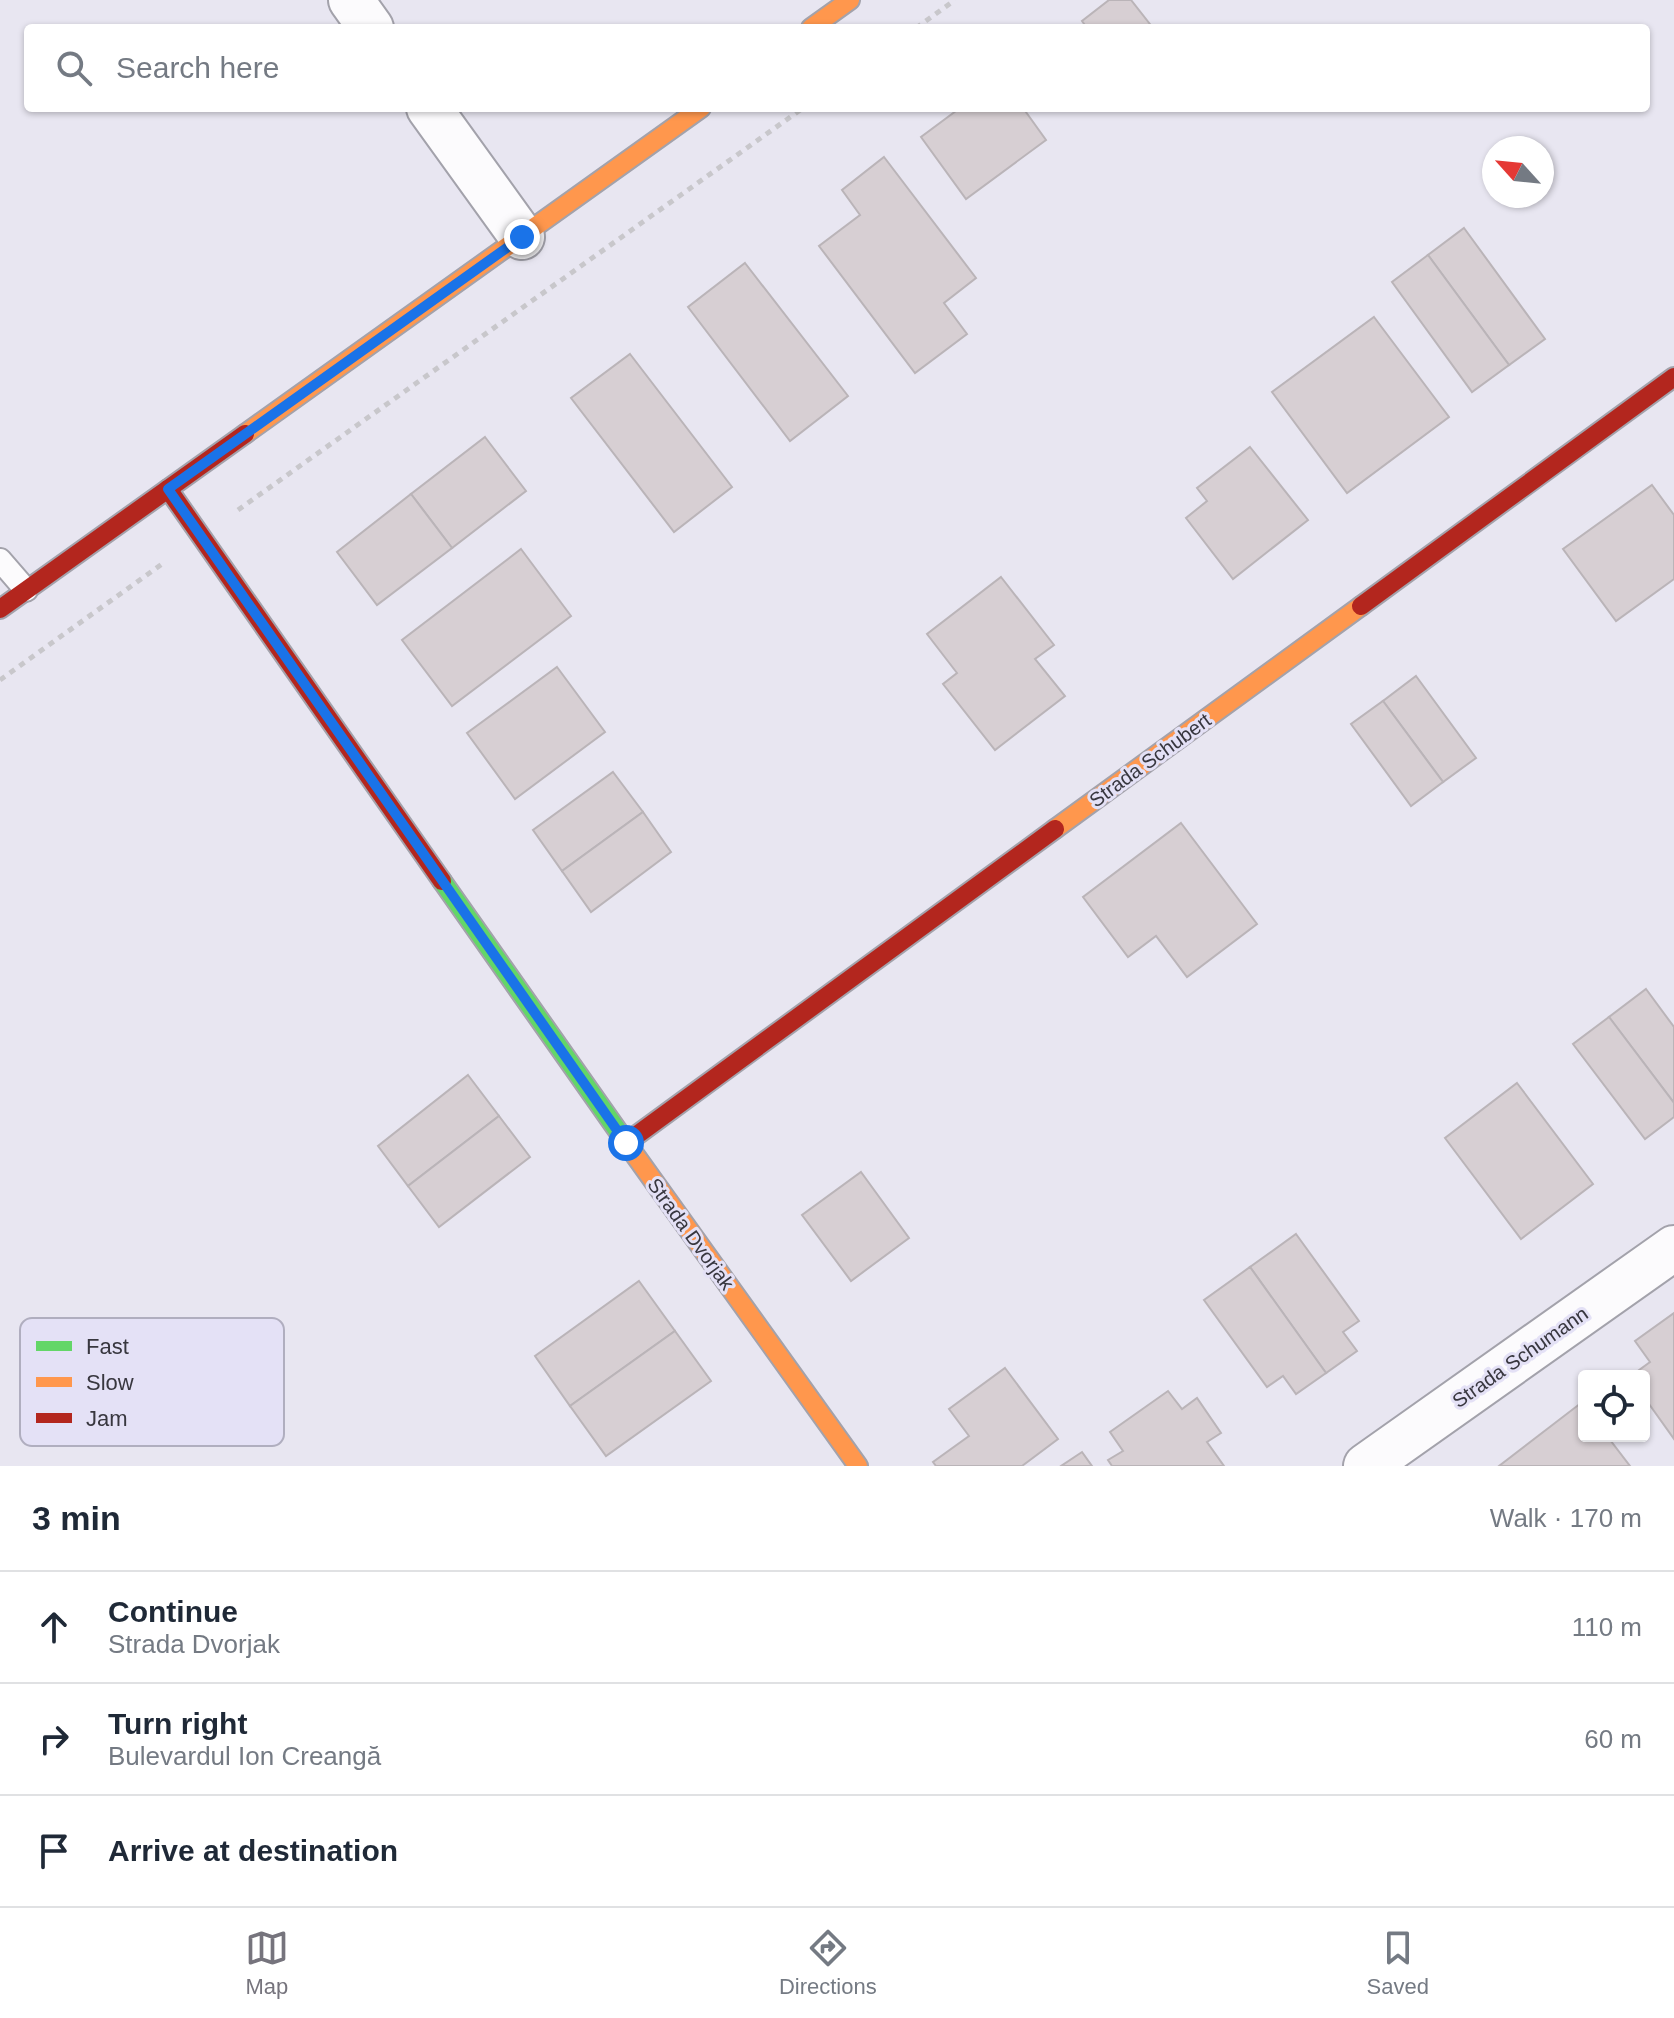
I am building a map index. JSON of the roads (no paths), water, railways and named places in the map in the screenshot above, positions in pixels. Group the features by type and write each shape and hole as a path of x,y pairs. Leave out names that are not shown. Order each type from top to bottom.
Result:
{"street":[{"path":"351,0 368,24"},
{"path":"817,24 850,0"},
{"path":"432,112 522,237"},
{"path":"0,609 695,112"},
{"name":"Strada Schubert","path":"626,1143 1674,377"},
{"name":"Strada Dvorjak","path":"168,489 626,1143 858,1466"},
{"name":"Strada Schumann","path":"1366,1466 1674,1248"}],"lane":[{"path":"0,560 26,590"}]}
